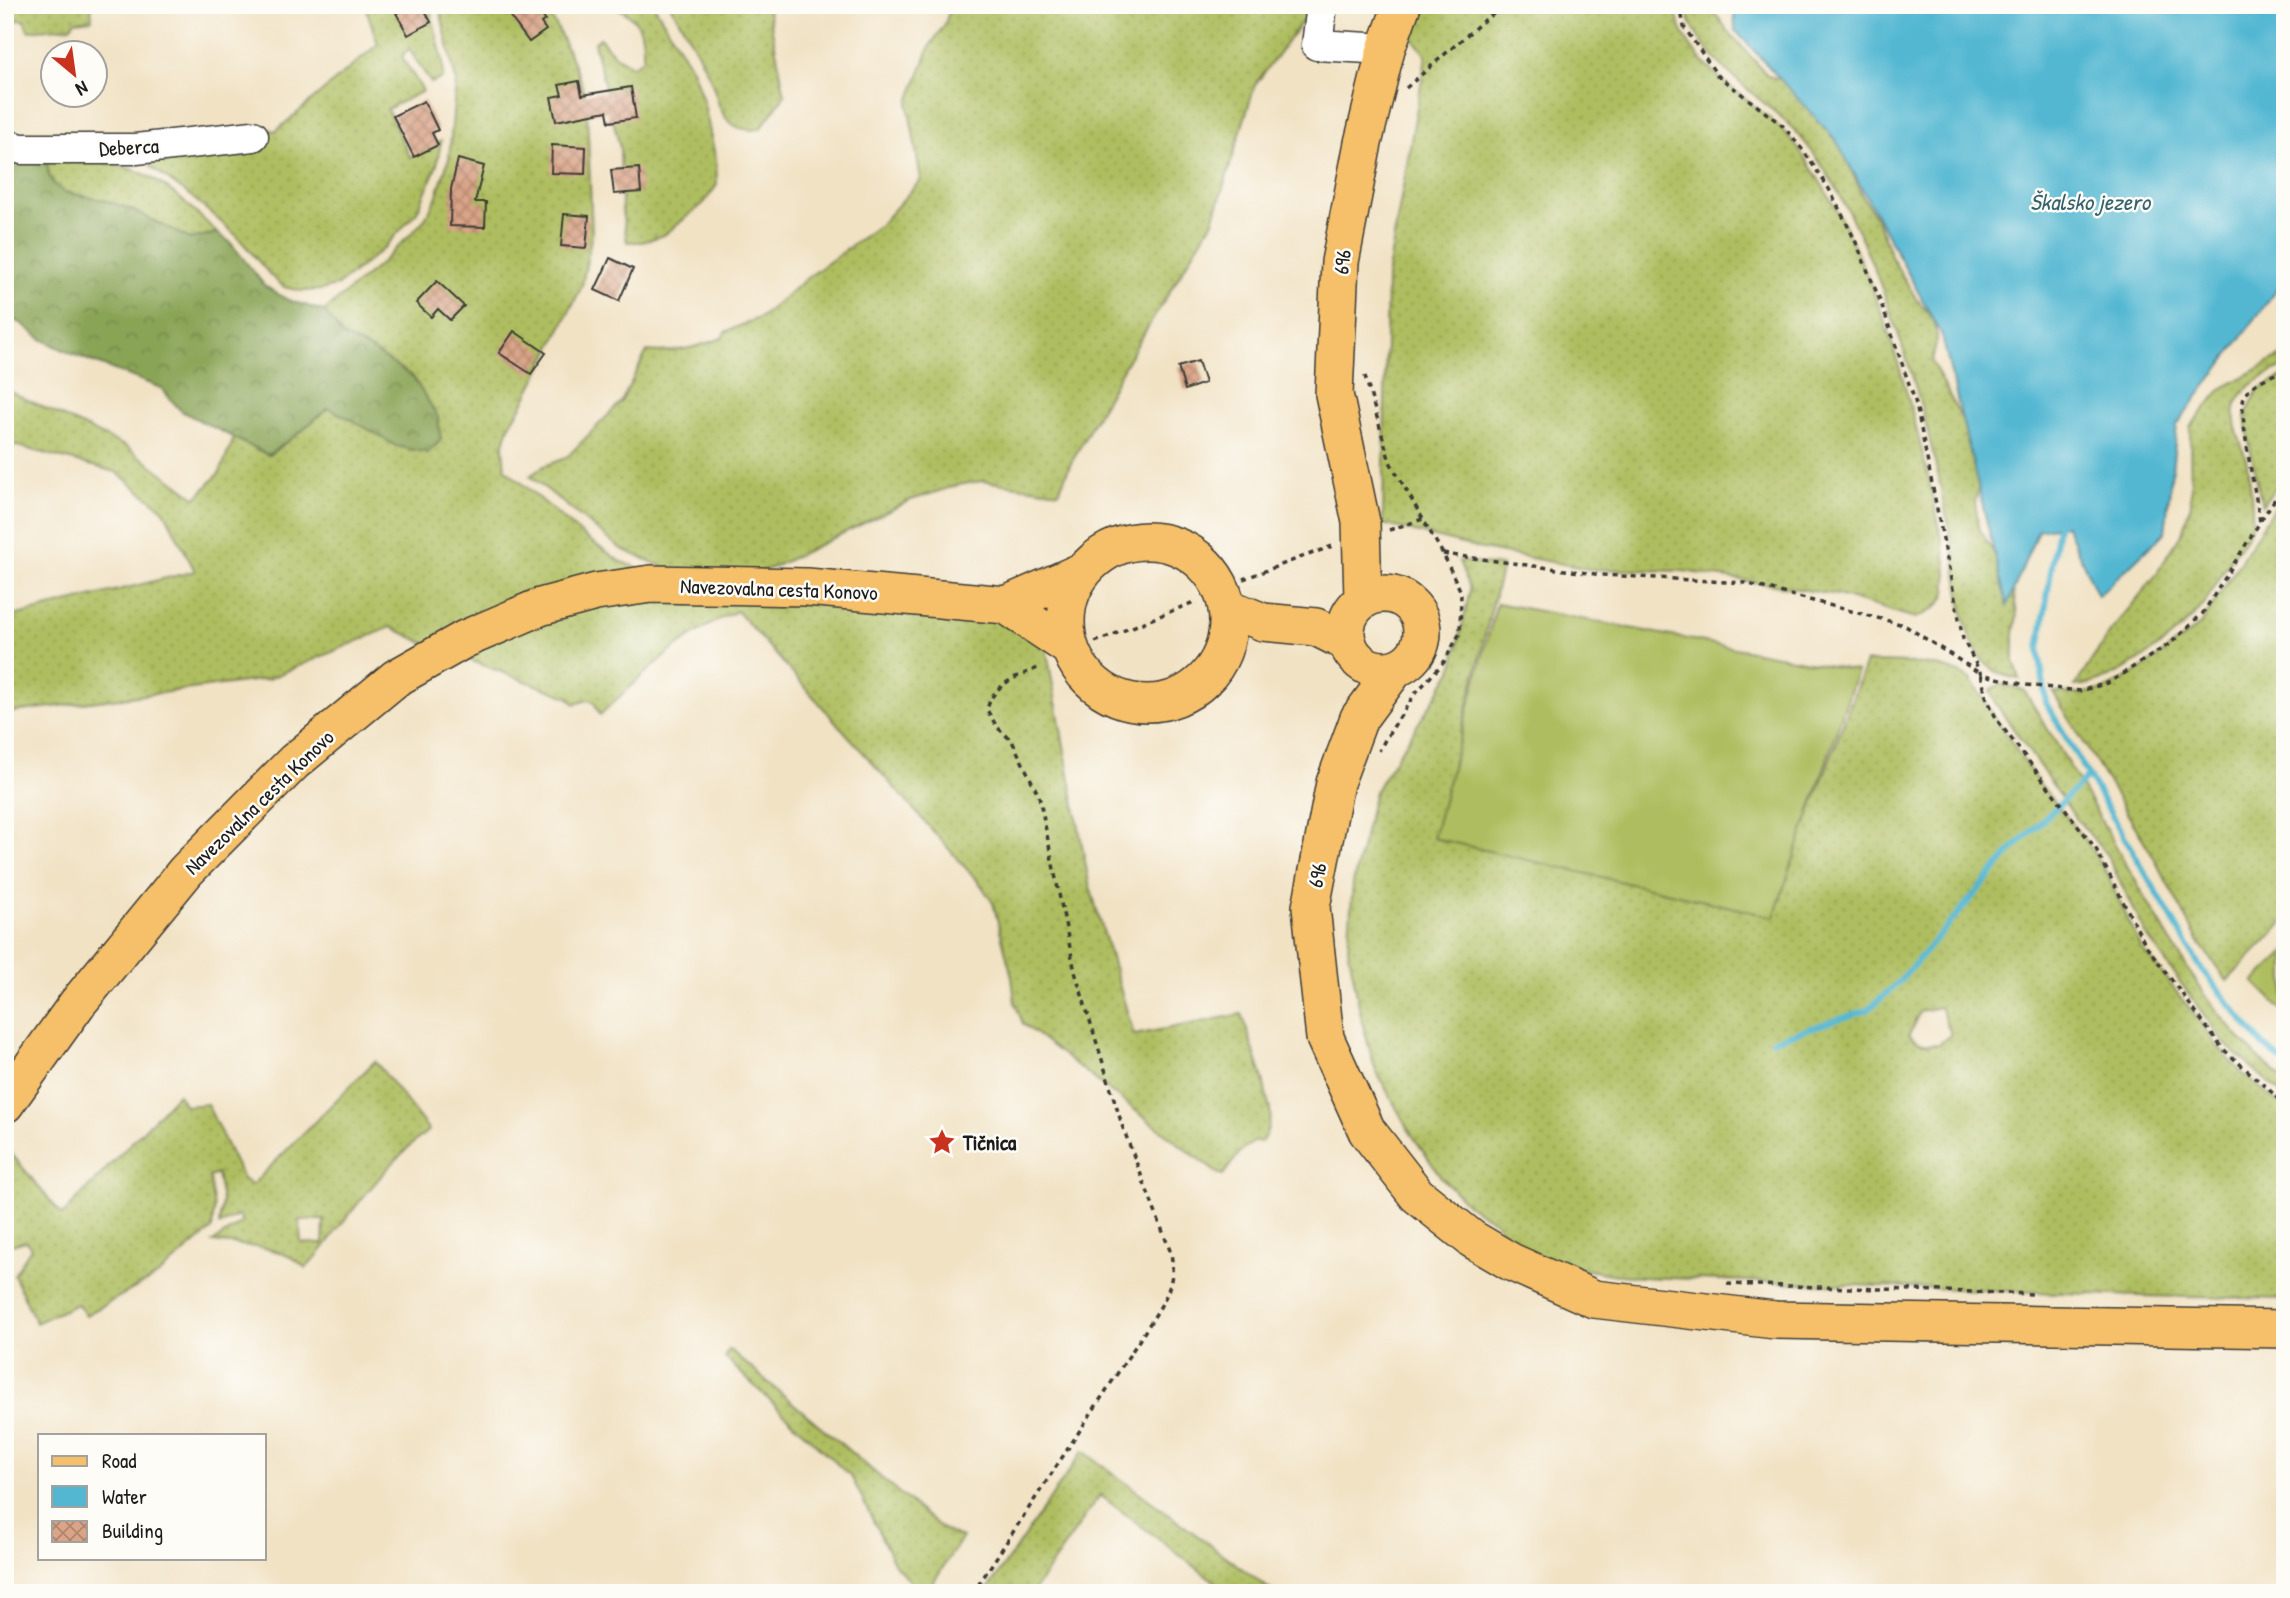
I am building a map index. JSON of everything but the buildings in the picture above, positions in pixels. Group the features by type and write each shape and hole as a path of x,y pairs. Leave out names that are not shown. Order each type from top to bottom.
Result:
{"main road":[{"name":"696","path":"1402,5 1386,49 1363,143 1340,262 1334,394 1362,533 1401,598 1412,606 1419,617 1421,642 1416,654 1395,668 1359,718 1335,783 1311,907 1325,1038 1367,1131 1417,1195 1472,1239 1511,1262 1594,1299 1775,1320 2285,1329"},
{"name":"696","path":"1359,718 1346,629 1362,533"},
{"name":"Navezovalna cesta Konovo","path":"5,1104 77,1004 196,861 304,753 396,678 465,639 540,607 596,592 652,584 807,587 1006,605 1083,571 1103,553 1128,542 1154,540 1181,547 1203,561 1220,582 1229,634 1220,660"},
{"name":"Navezovalna cesta Konovo","path":"1067,653 1065,621 1070,595 1083,571"},
{"path":"1346,629 1376,595 1389,594 1401,598"},
{"path":"1222,596 1264,622 1346,629"},
{"name":"Navezovalna cesta Konovo","path":"1006,605 1067,653 1102,691 1128,702 1155,704 1181,696 1204,681 1220,660 1264,622"},
{"path":"1346,629 1361,662 1372,668 1395,668"}],"street":[{"path":"1322,5 1317,45 1386,49"},
{"name":"Deberca","path":"5,145 22,149 136,149 253,135"}],"path":[{"path":"1401,92 1483,21 1507,5"},
{"path":"1680,5 1684,27 1717,75 1783,126 1828,187 1855,240 1881,303 1916,404 1963,639 1981,674 1986,696 1997,720 2096,849 2145,944 2222,1048 2285,1104"},
{"path":"2260,522 2243,420 2244,397 2257,383 2285,370"},
{"path":"1364,376 1390,462 1443,554 1461,592 1460,633 1444,662 1415,694 1385,738 1375,761"},
{"path":"1443,554 1603,575 1745,583 1904,625 1981,674 2029,685 2080,691 2108,683 2171,643 2203,613 2285,484"},
{"path":"973,1593 1167,1295 1174,1273 1171,1253 1123,1128 1075,972 1039,796 1012,741 998,727 987,710 990,697 1006,683 1067,653 1222,596 1362,533 1423,519"},
{"path":"1726,1284 2037,1294"}],"green space":[{"path":"5,5 91,5 92,19 75,21 70,27 28,31 24,20 5,21"},
{"path":"365,5 429,5 443,61 443,78 431,83 409,49 402,57 423,91 387,109 410,157 441,141 437,165 417,212 383,249 338,285 322,290 301,291 284,287 271,276 237,236 192,197 151,167 151,163 205,153 230,143 254,127 276,131 378,44"},
{"path":"439,5 543,5 557,27 572,60 581,82 587,110 592,233 582,286 509,427 503,447 505,469 585,537 620,561 669,581 766,579 765,607 924,587 1036,592 1089,883 1134,1035 1242,1014 1263,1079 1271,1115 1266,1135 1261,1142 1255,1141 1241,1151 1223,1175 1023,1024 1015,1003 1012,977 993,903 981,885 737,611 717,620 681,643 600,715 594,702 588,700 575,704 568,697 422,642 391,627 268,679 5,713 5,618 195,571 163,509 116,472 5,443 5,389 127,447 196,498 220,472 234,438 269,455 328,408 354,420 372,350 343,336 324,311 377,267 413,232 425,219 436,198 449,158 456,81"},
{"path":"613,5 654,5 693,71 704,104 716,160 717,185 704,203 664,235 642,242 627,242 622,211 620,148 594,43 600,38 615,56 633,66 643,59 643,40 635,21"},
{"path":"670,5 767,5 785,95 760,129 741,128 726,118 703,63"},
{"path":"951,5 1307,5 1305,18 1255,85 1213,221 1126,363 1070,465 1059,492 982,481 958,485 911,500 774,567 743,577 677,573 621,549 530,476 544,466 566,458 621,402 647,351 676,351 703,344 722,338 725,332 761,317 807,278 880,225 921,180 908,104 930,46 945,24"},
{"path":"1388,5 1675,5 1681,28 1692,48 1707,66 1782,130 1797,147 1823,186 1866,272 1912,411 1939,523 1947,583 1944,597 1938,605 1915,618 1838,595 1683,571 1589,569 1482,549 1383,524 1387,277 1426,56"},
{"path":"1686,5 1713,5 1714,12 1729,32 1768,76 1800,84 1829,118 1892,258 1917,300 1934,320 1937,337 1932,362 1965,425 1979,485 1975,503 1979,528 2012,583 2017,615 2014,661 2020,679 1991,668 1980,657 1972,643 1962,609 1939,481 1917,391 1875,271 1844,202 1806,143 1711,54 1690,22"},
{"path":"57,155 139,172 181,199 217,233 190,239 130,209 64,192 54,184 49,175 46,157"},
{"path":"46,157 49,175 54,184 64,192 104,200 130,209 190,239 217,233 230,242 265,286 288,300 324,311 343,336 372,350 413,377 438,417 441,440 428,453 396,446 328,408 268,455 181,411 161,388 70,353 41,339 21,323 5,317 5,183 10,160"},
{"path":"2285,354 2285,366 2250,386 2236,405 2235,419 2247,463 2252,499 2252,521 2247,536 2199,610 2182,627 2122,671 2089,684 2075,686 2110,632 2153,579 2182,533 2191,503 2190,427 2221,389"},
{"path":"2285,376 2285,477 2262,505 2246,415 2258,389"},
{"path":"2285,490 2285,921 2227,981 2200,944 2150,851 2053,692 2077,694 2104,690 2142,669 2201,624"},
{"path":"1459,561 1502,566 1435,838 1772,915 1866,662 1947,668 1970,679 2035,778 2086,841 2105,870 2141,947 2219,1048 2243,1074 2285,1108 2285,1299 1642,1277 1555,1264 1511,1247 1497,1223 1467,1204 1441,1177 1408,1129 1375,1069 1362,1022 1348,948 1353,883 1375,791 1452,671 1470,590","holes":["1940,1007 1951,1034 1939,1044 1922,1044 1909,1034 1920,1011"]},
{"path":"1497,603 1857,671 1774,917 1433,838"},
{"path":"2001,684 2024,690 2177,952 2236,1034 2259,1059 2285,1081 2285,1097 2224,1043 2147,936 2107,855 2075,817 1996,704 1990,690"},
{"path":"2285,952 2285,1013 2254,982"},
{"path":"375,1061 429,1130 404,1151 382,1175 306,1268 296,1260 274,1251 213,1242 241,1223 240,1215 219,1225 222,1201 217,1174 209,1177 214,1208 212,1229 157,1276 86,1315 77,1304 36,1323 14,1275 31,1248 26,1241 5,1247 5,1146 62,1215 178,1094 185,1106 207,1104 243,1179 252,1185","holes":["300,1220 324,1220 323,1244 301,1243"]},
{"path":"729,1349 931,1520 951,1534 963,1537 926,1593 921,1593 895,1565 852,1478 725,1358"},
{"path":"1083,1451 1275,1593 1230,1593 1100,1495 1032,1593 985,1593"}],"water":[{"name":"Škalsko jezero","path":"1734,5 2285,5 2285,294 2277,289 2177,425 2165,532 2098,596 2066,525 2038,530 2007,606 1942,336 1836,140 1735,30"}],"waterway":[{"path":"2058,526 2039,649 2046,703 2202,970 2264,1046 2285,1063"},
{"path":"1773,1040 1868,1010 1899,982 2015,847 2089,776"}],"place":[{"name":"Tičnica","path":"942,1142"}]}
